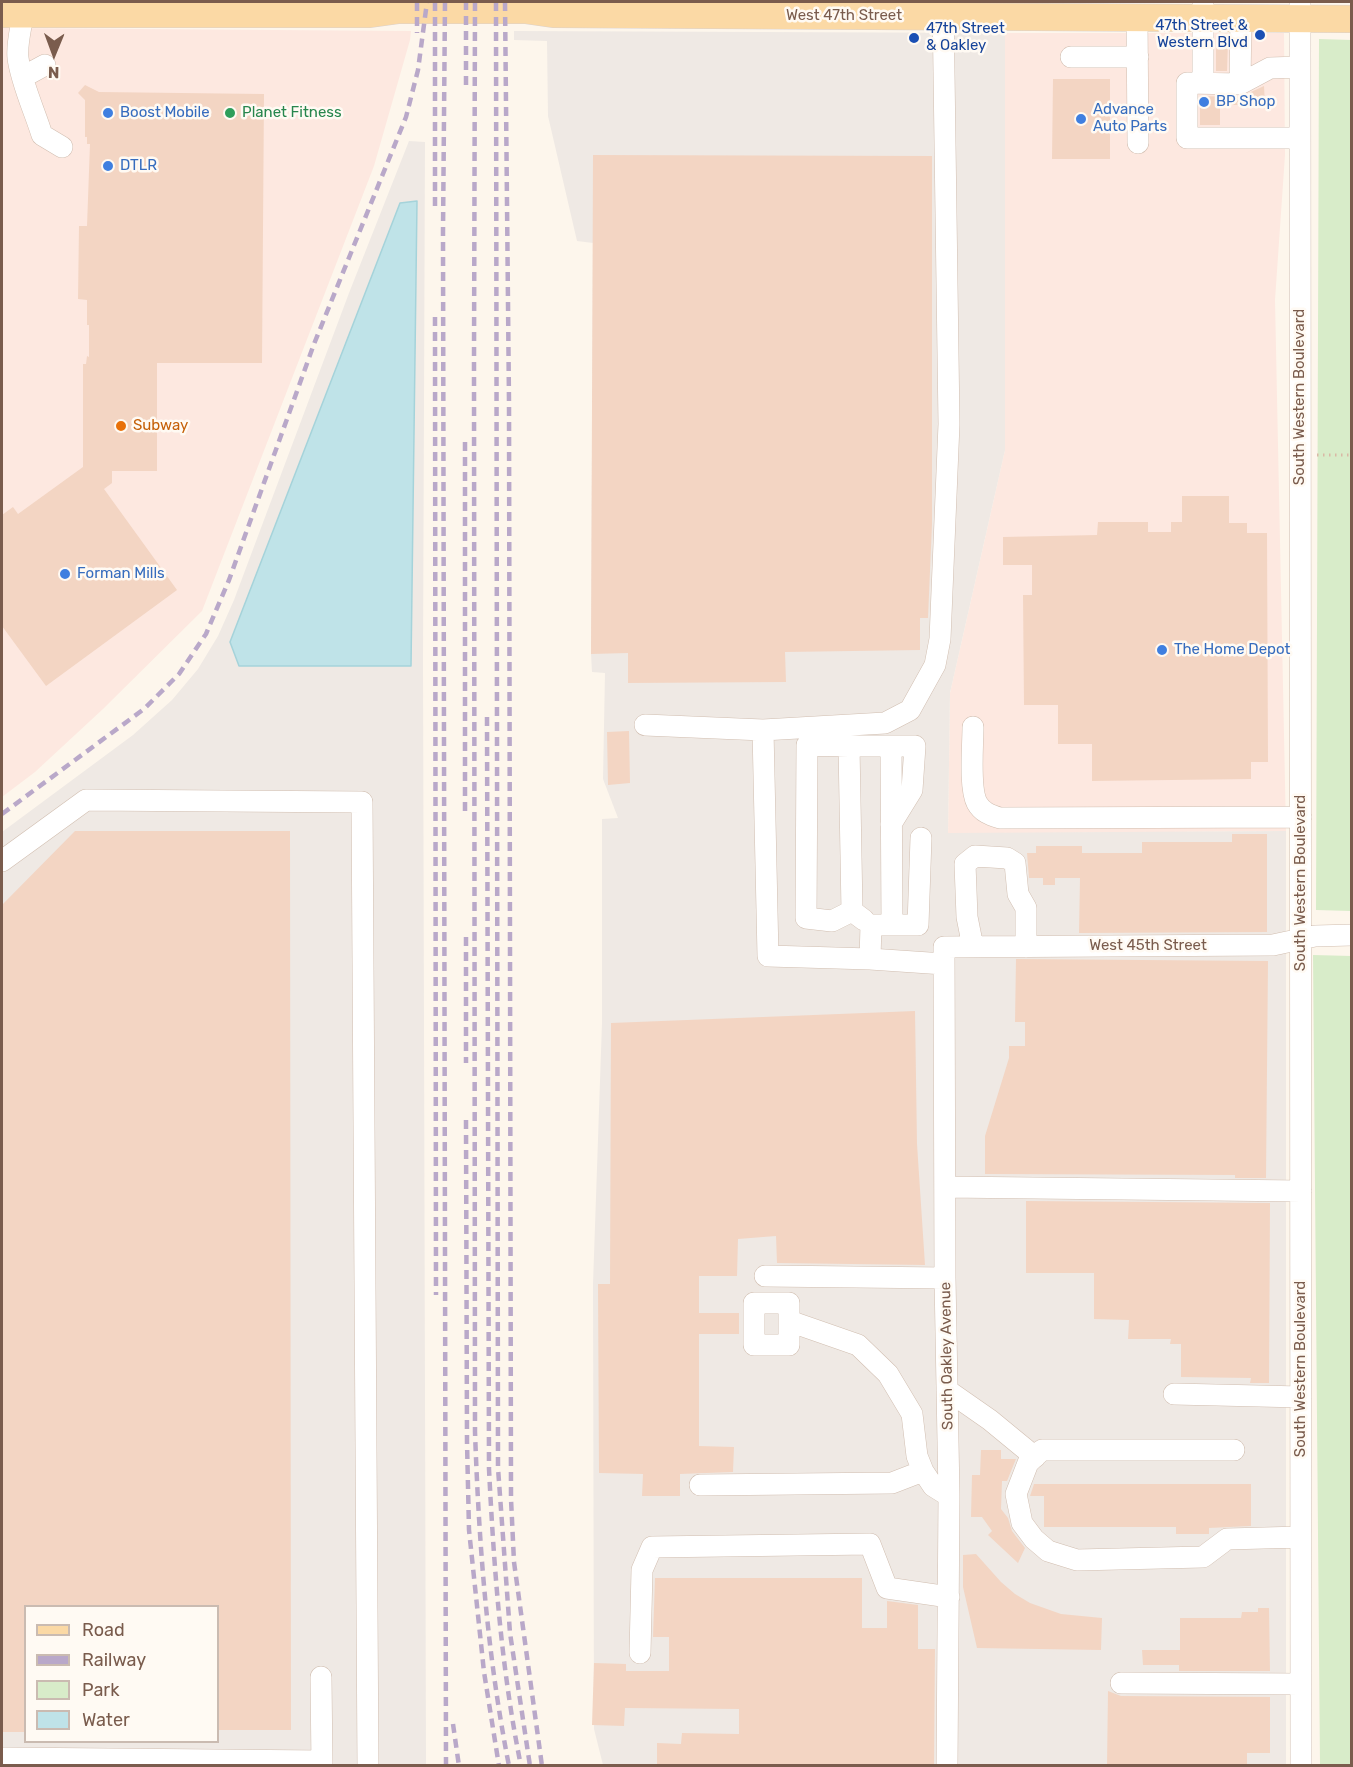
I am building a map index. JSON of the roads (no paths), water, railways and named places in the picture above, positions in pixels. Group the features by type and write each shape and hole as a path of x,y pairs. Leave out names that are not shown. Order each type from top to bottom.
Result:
{"main road":[{"name":"West 47th Street","path":"17,10 370,15 399,10 525,10 553,14 944,9 1137,16 1175,9 1248,12 1300,9 1352,19"}],"street":[{"path":"645,725 763,730 885,723 910,710 935,665 940,639 949,424 944,9"},
{"path":"1203,9 1203,83"},
{"name":"South Western Boulevard","path":"1300,9 1301,1766"},
{"path":"17,10 18,57 42,135 62,147"},
{"path":"1240,84 1248,12"},
{"path":"1137,16 1138,143"},
{"path":"1071,57 1138,57"},
{"path":"23,77 45,65"},
{"path":"1299,138 1187,138 1187,83 1240,84 1270,68 1300,67"},
{"path":"973,727 975,796 982,810 999,818 1300,817"},
{"name":"West 45th Street","path":"763,730 768,956 870,959 944,956 973,947 1273,945 1314,936 1352,935"},
{"path":"852,911 832,921 806,918 807,745 915,747 912,790 891,824 881,925 870,959"},
{"path":"849,746 852,911"},
{"path":"2,861 86,800 362,802 368,1766"},
{"path":"852,911 881,925 918,925 921,838"},
{"path":"973,947 967,917 965,864 975,856 1007,858 1015,863 1018,894 1026,908 1026,947"},
{"name":"South Oakley Avenue","path":"944,956 945,1278 949,1496 948,1766"},
{"path":"945,1187 1301,1191"},
{"path":"765,1276 945,1278"},
{"path":"789,1322 858,1345 888,1374 912,1414 917,1456 923,1471 933,1486 949,1496"},
{"path":"947,1390 990,1420 1035,1457"},
{"path":"1174,1394 1301,1396"},
{"path":"1234,1450 1042,1449 1028,1463 1016,1494 1022,1522 1034,1539 1048,1551 1077,1560 1203,1557 1227,1539 1301,1537"},
{"path":"700,1485 892,1483 923,1471"},
{"path":"640,1653 642,1570 652,1547 870,1544 887,1588 949,1597"},
{"path":"4,1758 321,1763 321,1677"},
{"path":"1121,1683 1301,1684"}],"water":[{"path":"417,201 411,666 239,666 230,642 400,203"}],"railway":[{"path":"417,2 417,33"},
{"path":"2,814 144,709 179,674 206,634 229,580 314,344 406,117 418,70 427,2"},
{"path":"435,2 435,206"},
{"path":"445,2 443,232 446,1766"},
{"path":"466,2 466,85"},
{"path":"475,2 475,1432 485,1599 501,1724 509,1766"},
{"path":"496,2 498,1468 510,1633 530,1766"},
{"path":"505,2 509,402 511,1499 514,1562 542,1766"},
{"path":"435,317 436,1295"},
{"path":"465,442 465,811"},
{"path":"487,717 489,1469 499,1618 508,1692 521,1766"},
{"path":"466,937 466,1063"},
{"path":"466,1120 469,1530 484,1672 499,1766"},
{"path":"453,1724 459,1766"}],"place":[{"name":"47th Street & Western Blvd","path":"1260,35"},
{"name":"47th Street & Oakley","path":"914,38"},
{"name":"BP Shop","path":"1204,102"},
{"name":"Boost Mobile","path":"108,113"},
{"name":"Planet Fitness","path":"230,113"},
{"name":"Advance Auto Parts","path":"1081,119"},
{"name":"DTLR","path":"108,166"},
{"name":"Subway","path":"121,426"},
{"name":"Forman Mills","path":"65,574"},
{"name":"The Home Depot","path":"1162,650"}]}
